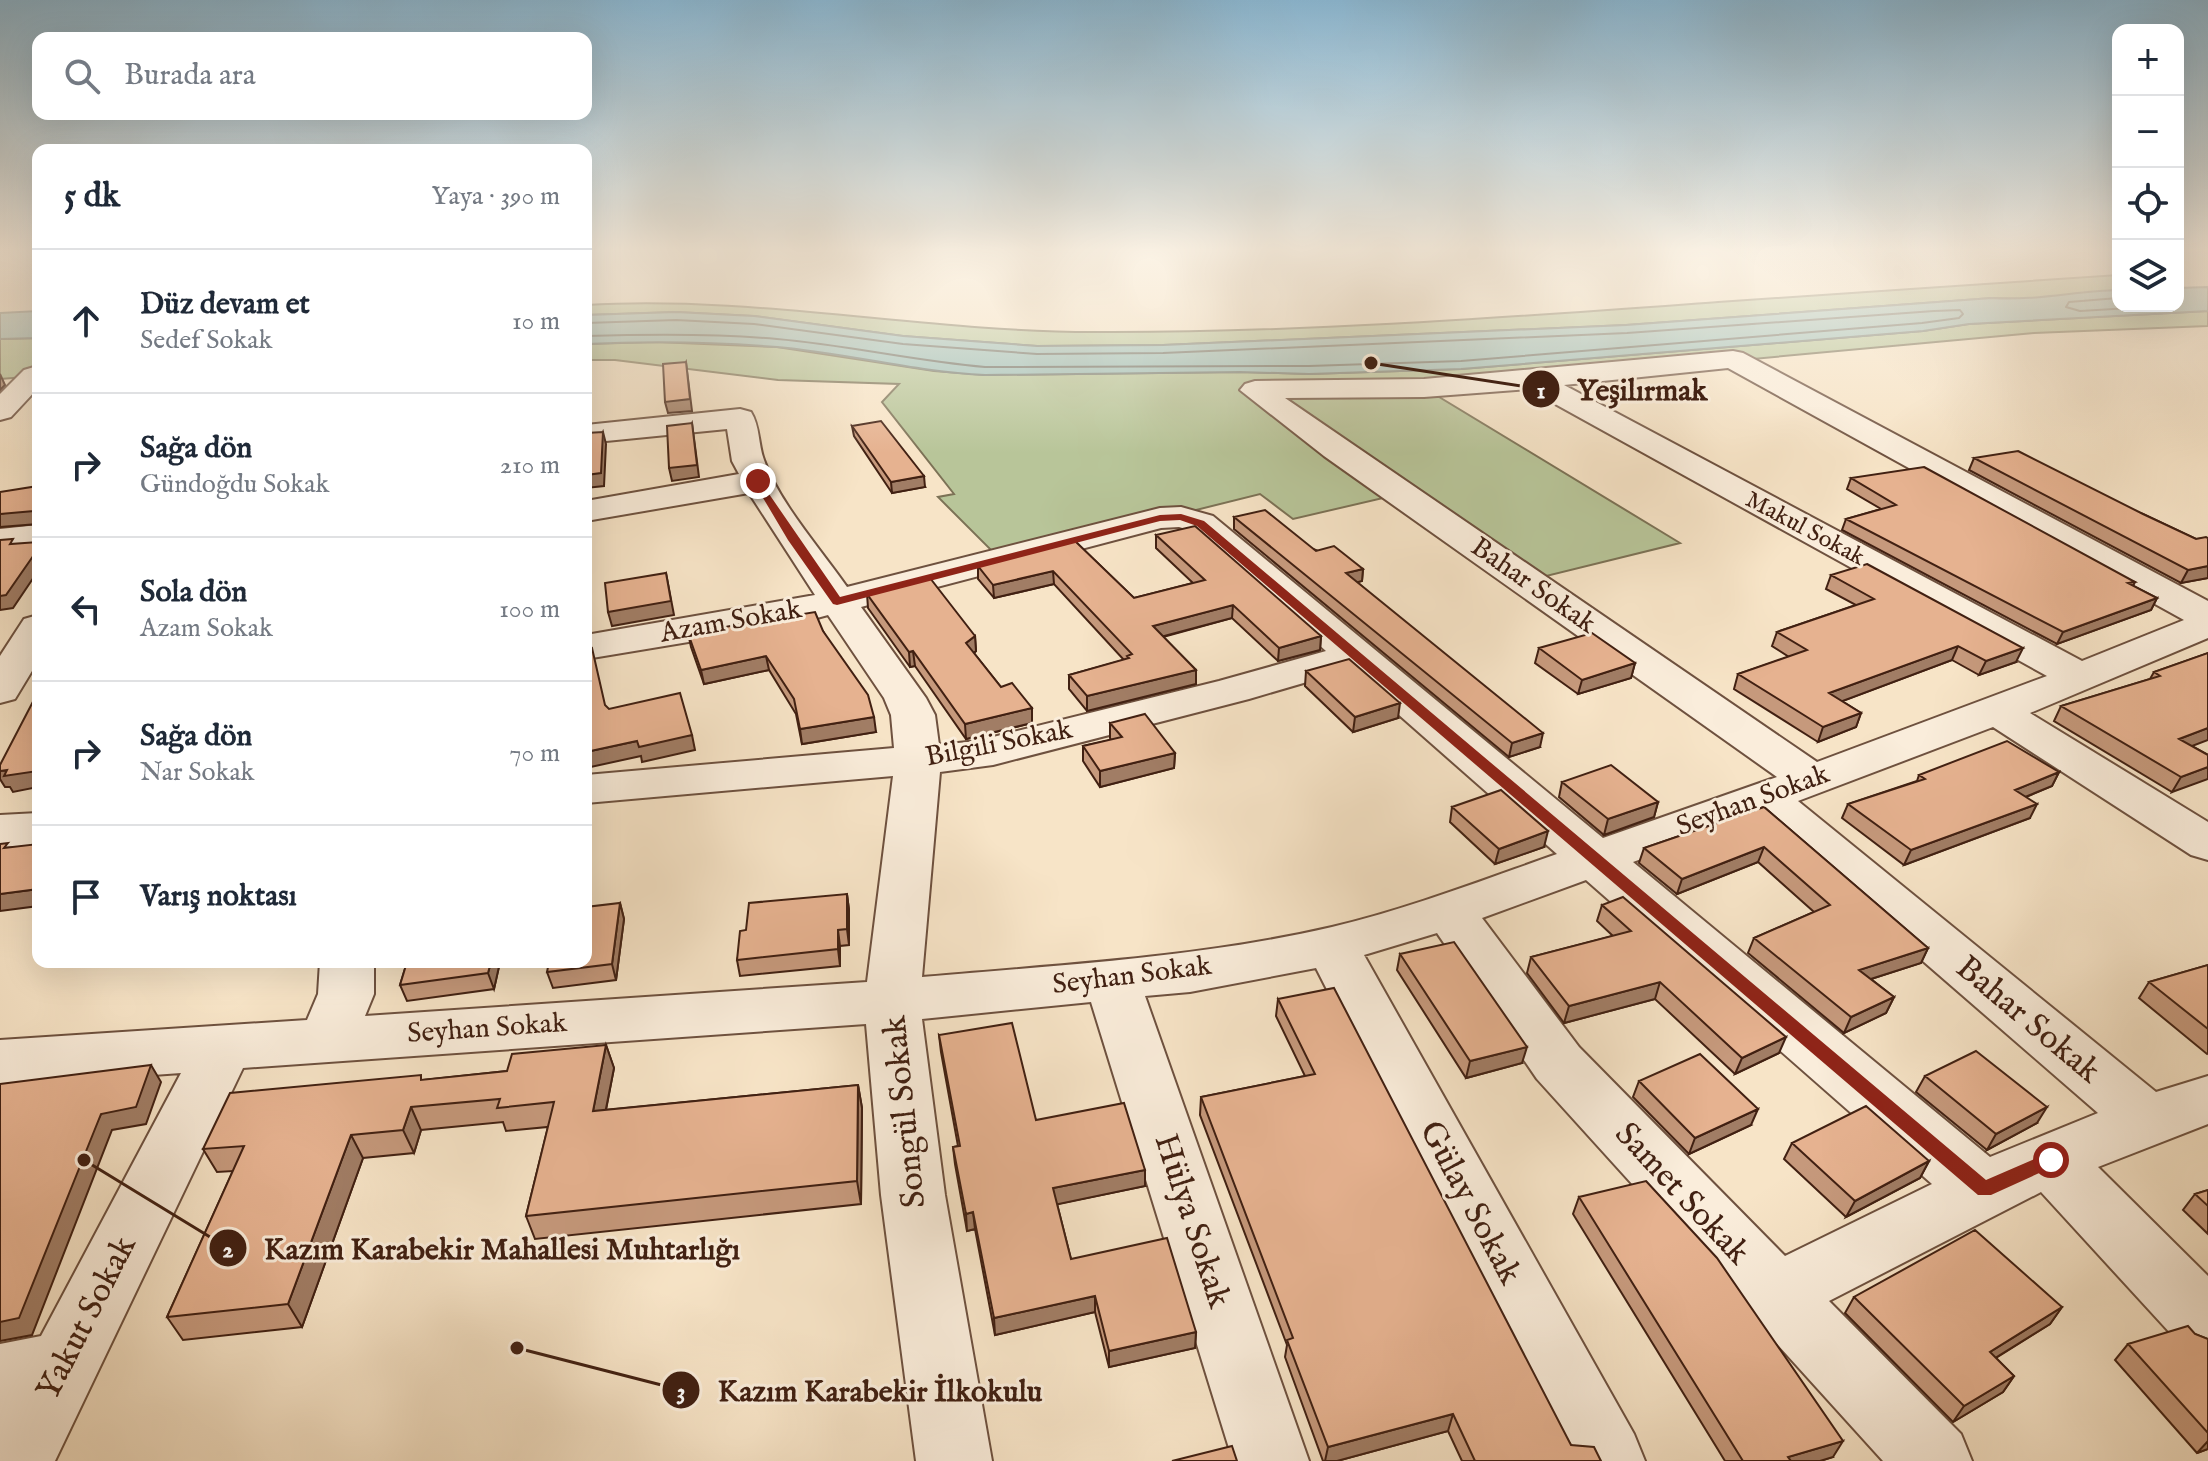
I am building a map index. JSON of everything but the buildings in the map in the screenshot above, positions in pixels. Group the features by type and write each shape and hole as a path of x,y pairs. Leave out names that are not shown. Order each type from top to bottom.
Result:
{"street":[{"path":"1533,380 1733,359 2208,617"},
{"path":"0,411 32,378"},
{"name":"Bahar Sokak","path":"1533,380 1382,389 1255,390 1335,449 1812,780"},
{"name":"Makul Sokak","path":"1533,380 2078,676"},
{"name":"Songül Sokak","path":"592,433 740,418 748,461 758,481 793,540 905,698 913,715 918,761 892,1001 913,1195 954,1461"},
{"path":"592,510 758,481"},
{"name":"Azam Sokak","path":"592,646 791,613 1160,518 1181,517 1201,523 1355,655"},
{"path":"0,540 32,537"},
{"name":"Seyhan Sokak","path":"0,1063 892,1001 1190,972 1332,946 1449,911 1812,780 1997,711 2208,624"},
{"path":"0,690 32,637"},
{"path":"1355,655 1984,1190"},
{"name":"Bilgili Sokak","path":"592,788 977,755 1234,690 1355,655"},
{"path":"1997,711 2208,844"},
{"name":"Bahar Sokak","path":"1763,797 2146,1119"},
{"path":"0,831 32,829"},
{"name":"Samet Sokak","path":"1449,911 1558,1063 1934,1461"},
{"name":"Gülay Sokak","path":"1332,946 1607,1461"},
{"path":"326,1040 346,994 347,968"},
{"name":"Hülya Sokak","path":"1112,981 1271,1461"},
{"name":"Yakut Sokak","path":"15,1461 32,1372 224,1047"},
{"path":"1776,1294 1984,1190 2146,1119 2208,1100"},
{"path":"2051,1160 2208,1324"}],"green space":[{"path":"755,316 856,316 966,326 1094,332 1328,327 1511,316 1746,316 1626,325 1163,345 1037,346 903,336"},
{"path":"2113,316 2208,316 2208,326 2034,333 1426,389 1680,543 1526,581 1400,494 1293,519 1260,494 1000,559 938,497 954,494 882,402 899,384 778,380 615,360 592,360 592,344 656,342 777,347 934,371 985,375 1309,374 1461,369 1923,331 1969,324"},
{"path":"32,338 32,376 0,379 0,339"}],"water":[{"path":"0,316 32,316 32,338 0,339"},
{"path":"592,316 755,316 903,336 1037,346 1163,345 1626,325 1746,316 2113,316 1969,324 1923,331 1461,369 1309,374 985,375 777,347 682,342 592,344"}],"place":[{"name":"Yeşilırmak","path":"1371,363"},
{"name":"Kazım Karabekir Mahallesi Muhtarlığı","path":"84,1160"},
{"name":"Kazım Karabekir İlkokulu","path":"517,1348"}],"route":[{"path":"758,481 793,540 837,602 1160,518 1181,517 1201,523 1984,1190 2051,1160"}]}
